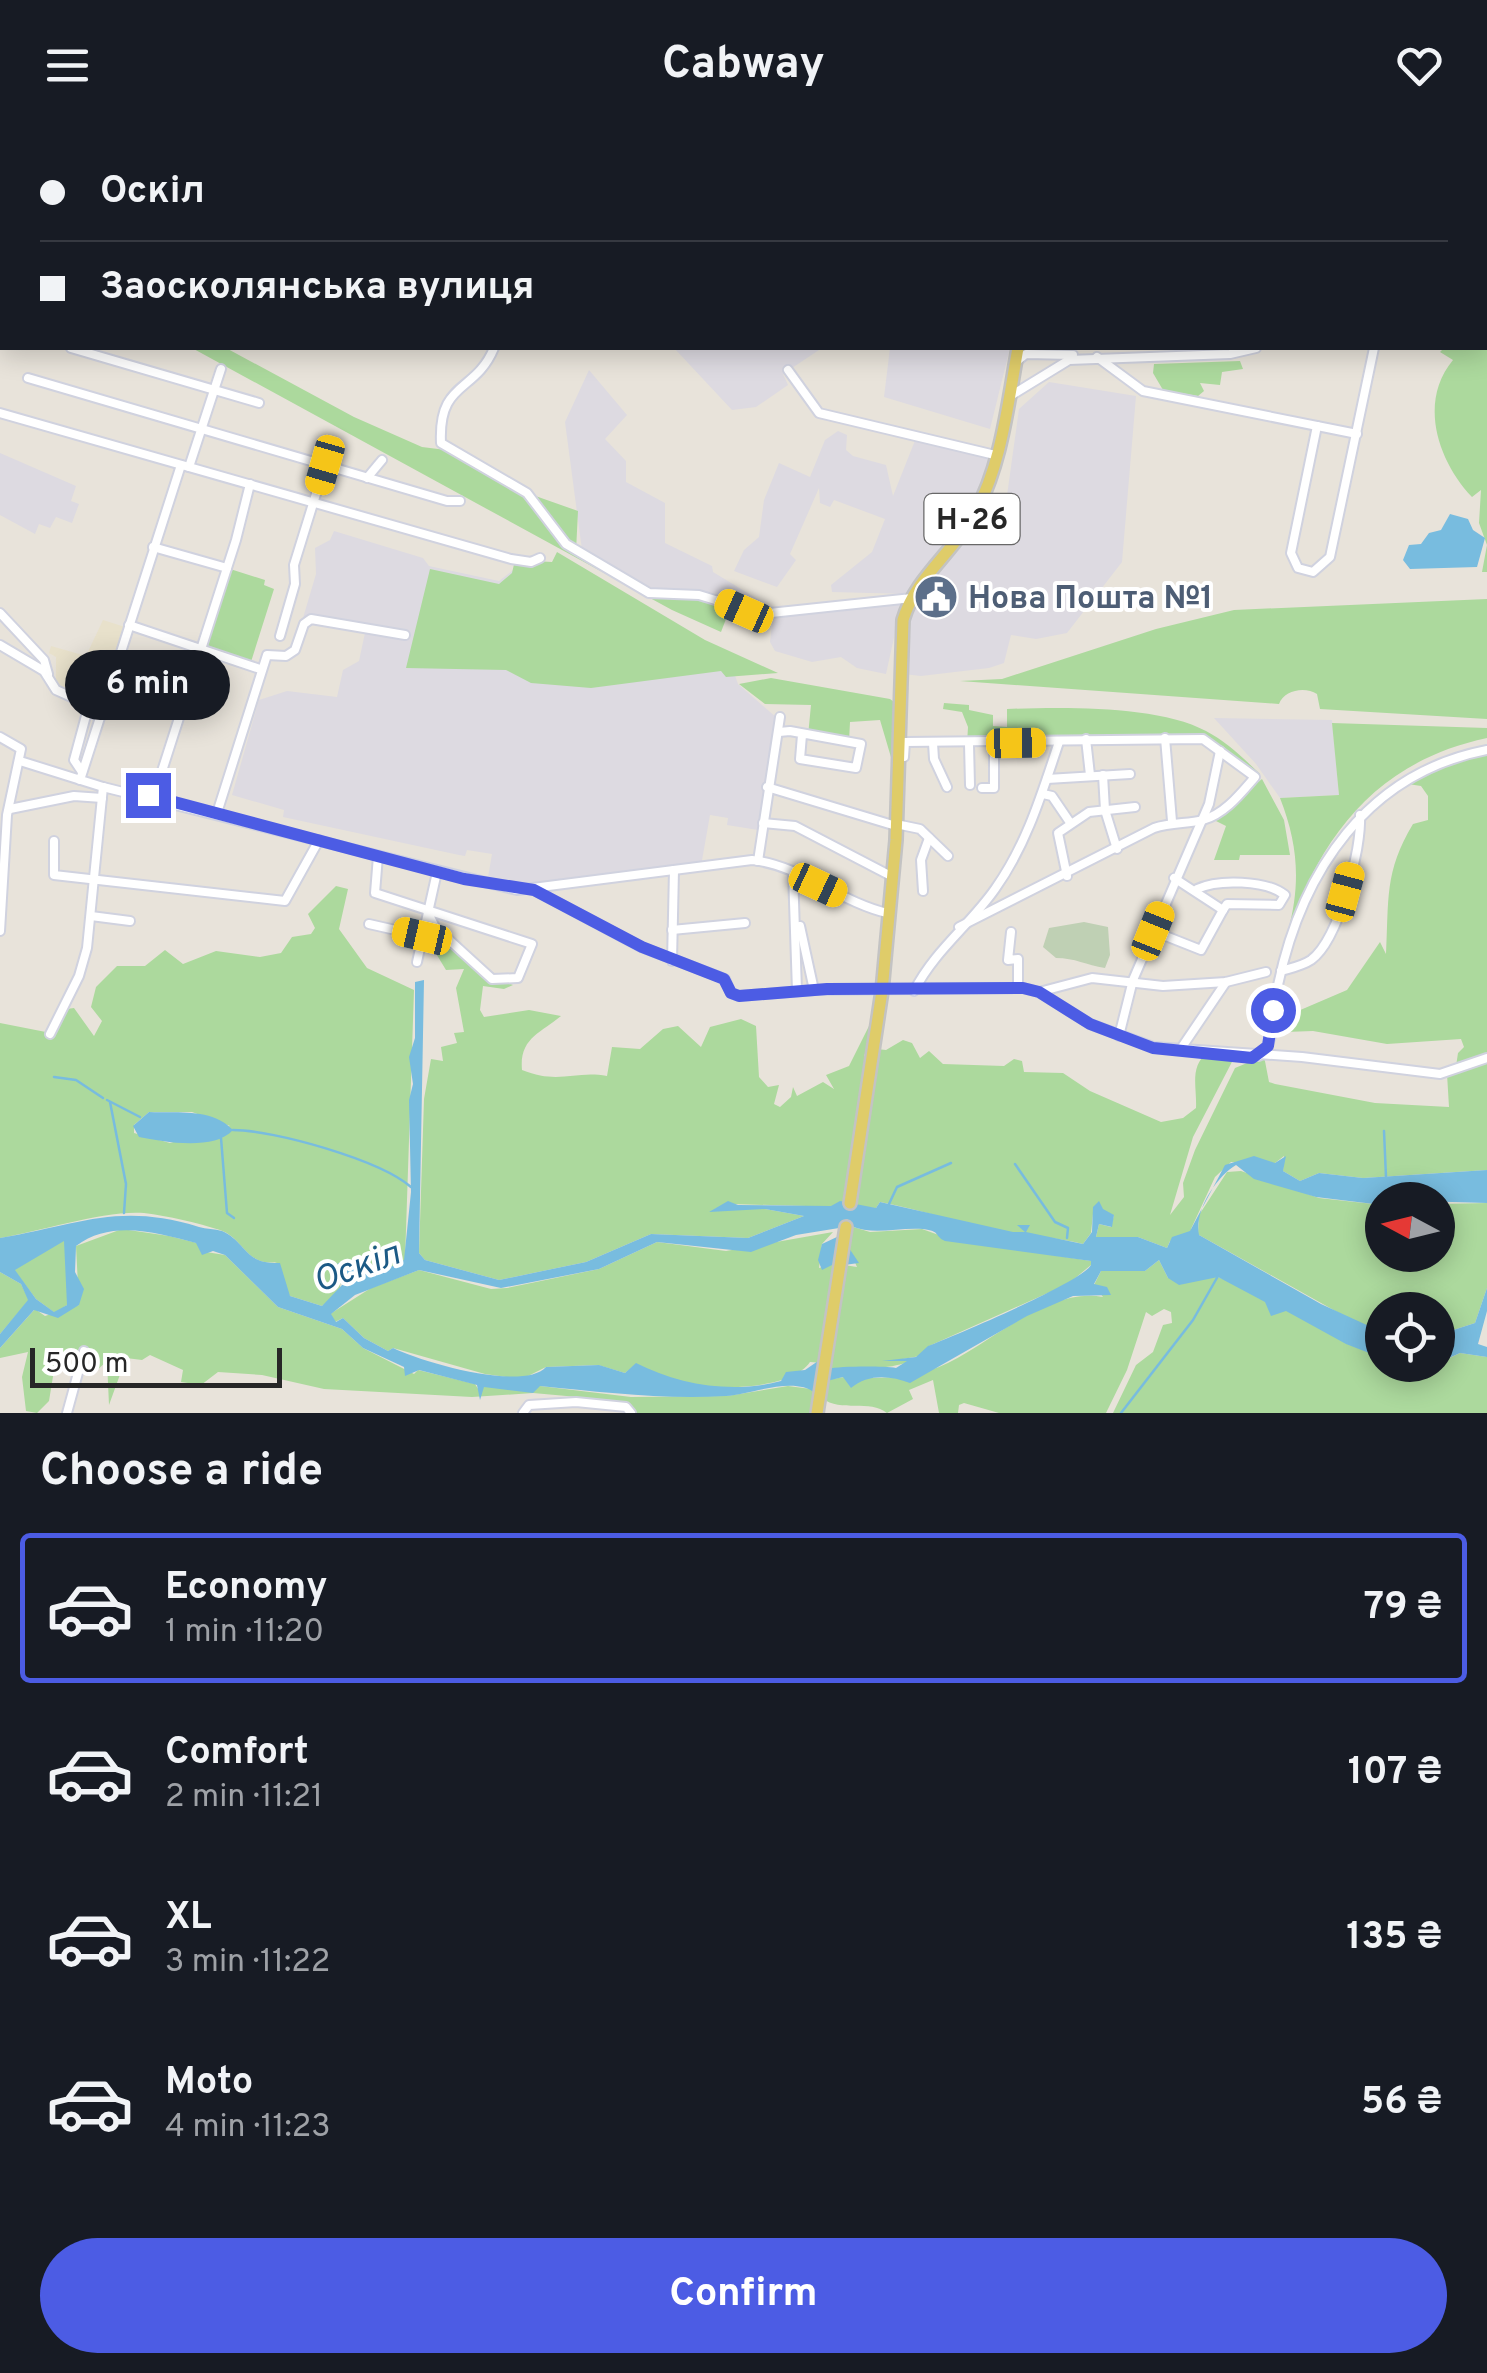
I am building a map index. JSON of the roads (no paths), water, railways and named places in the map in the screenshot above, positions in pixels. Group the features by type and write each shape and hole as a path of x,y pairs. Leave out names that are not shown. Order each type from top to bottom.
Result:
{"main road":[{"name":"Н-26","path":"850,1203 882,991 896,825 903,620 912,598 973,518 995,455 1018,350"},
{"path":"817,1413 846,1228"}],"street":[{"path":"79,350 259,403"},
{"path":"493,350 483,371 462,382 444,404 441,443 527,493 577,552 649,593 699,595 753,613 912,598"},
{"path":"1016,362 1026,354 1097,357 1230,354 1247,350"},
{"path":"1317,426 1292,553 1298,568 1313,572 1330,557 1374,350"},
{"path":"1008,399 1060,364 1097,357 1143,391 1357,434"},
{"path":"81,776 153,547 202,430 221,369"},
{"path":"788,370 819,412 995,455"},
{"path":"28,378 447,501 460,501"},
{"path":"0,413 511,559 531,562 540,558"},
{"path":"367,478 382,460"},
{"path":"280,636 295,584 294,565 325,465"},
{"path":"154,796 250,484"},
{"path":"153,547 227,568"},
{"path":"0,613 44,660 56,690 85,703 87,712 74,760 81,776"},
{"path":"217,813 267,656 286,656 296,650 304,624 311,619 405,636"},
{"path":"129,625 260,669"},
{"path":"0,645 50,678"},
{"path":"108,688 181,714"},
{"path":"87,712 99,716"},
{"path":"758,860 780,717"},
{"path":"779,732 802,735 861,744 854,770 800,759 802,735"},
{"path":"0,736 20,746 10,809 0,931"},
{"path":"1165,738 1172,821"},
{"path":"897,783 903,776 905,742 1203,739 1255,777 1238,797 1203,820 1172,821 959,928"},
{"path":"1086,740 1090,775"},
{"path":"914,991 1011,865 1043,794 1060,742"},
{"path":"933,743 934,759 946,787"},
{"path":"982,788 994,788 994,743"},
{"path":"969,744 970,785"},
{"path":"1259,1056 1271,1039 1281,971 1308,892 1330,852 1360,815 1425,768 1487,750"},
{"path":"1119,1036 1133,980 1174,878 1203,820 1220,752"},
{"path":"20,761 81,776 108,788 154,796 436,872 534,890 672,961 724,979 731,993 739,996 814,990 1018,988 1039,992 1090,1024 1153,1048 1440,1074 1487,1058"},
{"path":"1047,779 1130,774"},
{"path":"1103,775 1105,810 1116,850"},
{"path":"767,787 920,829 948,856"},
{"path":"50,1034 79,976 91,916 101,799 108,788"},
{"path":"1043,794 1052,796 1069,821"},
{"path":"10,809 74,796 101,799"},
{"path":"1067,876 1057,840 1069,821 1105,810 1136,807"},
{"path":"1281,971 1313,959 1334,930 1358,840 1360,815"},
{"path":"763,823 795,826 891,876"},
{"path":"922,891 921,860 930,838"},
{"path":"54,841 52,874 92,882 285,901 306,856 319,840"},
{"path":"378,856 375,893 532,944 518,978 492,979 435,926 427,911"},
{"path":"534,890 758,860 887,913"},
{"path":"672,961 674,870"},
{"path":"417,962 436,872"},
{"path":"793,872 797,991"},
{"path":"1174,878 1223,910"},
{"path":"1153,931 1201,950 1227,904 1280,905 1284,894 1270,888 1218,882 1197,890"},
{"path":"796,912 814,990"},
{"path":"91,916 130,921"},
{"path":"672,930 746,923"},
{"path":"369,924 422,936"},
{"path":"1011,932 1008,960 1018,959 1018,988"},
{"path":"1039,992 1092,978 1163,986 1226,982 1266,972"},
{"path":"1180,1050 1226,982"},
{"path":"68,1413 84,1351"},
{"path":"523,1413 529,1404 576,1402 629,1408 631,1413"}],"water":[{"path":"1450,514 1468,519 1473,530 1485,538 1477,567 1410,569 1403,560 1409,545 1421,544 1429,533 1441,530"},
{"path":"424,980 419,1253 425,1260 499,1280 586,1262 651,1234 748,1238 804,1216 765,1209 709,1212 728,1201 738,1205 831,1206 840,1201 876,1208 880,1202 1013,1232 1025,1232 1017,1225 1030,1225 1026,1232 1083,1244 1092,1232 1093,1207 1099,1201 1103,1209 1114,1215 1112,1227 1099,1224 1096,1237 1138,1237 1167,1248 1172,1237 1190,1231 1203,1207 1199,1235 1321,1304 1365,1324 1365,1351 1286,1311 1271,1316 1265,1302 1218,1277 1179,1285 1168,1278 1159,1260 1145,1271 1101,1271 1094,1284 1107,1287 1111,1295 1073,1296 1027,1316 910,1383 879,1377 851,1388 843,1377 827,1381 815,1393 784,1386 703,1397 540,1386 533,1393 484,1387 480,1400 477,1385 419,1370 405,1376 404,1367 363,1348 342,1329 278,1307 225,1255 213,1251 202,1255 196,1243 135,1231 104,1233 76,1246 75,1272 84,1289 79,1305 58,1318 34,1310 0,1348 0,1334 28,1300 21,1284 0,1272 0,1238 99,1218 145,1216 170,1220 222,1231 259,1260 280,1263 290,1296 322,1306 343,1284 335,1271 338,1263 377,1274 404,1260 411,1192 409,1100 413,1084 409,1057 415,1038 415,982","holes":["851,1226 868,1230 929,1230 945,1241 1091,1261 1091,1265 1016,1308 928,1346 916,1357 882,1361 907,1361 896,1368 828,1369 821,1359 805,1370 786,1372 781,1381 744,1387 688,1382 636,1363 625,1373 599,1365 546,1367 516,1377 472,1372 393,1348 388,1351 364,1338 343,1318 336,1322 331,1314 355,1295 419,1270 501,1288 599,1269 657,1242 751,1252 796,1235 839,1228 839,1236 822,1244 818,1260 822,1270 832,1265 833,1276 844,1265 859,1263 849,1248","64,1241 67,1305 54,1312 36,1299 15,1270"]},
{"path":"149,1112 205,1115 233,1130 225,1137 202,1143 139,1137 133,1126"},
{"path":"1254,1156 1275,1163 1286,1156 1283,1171 1300,1181 1319,1173 1363,1178 1487,1170 1487,1203 1455,1202 1455,1182 1365,1182 1365,1203 1316,1197 1254,1179 1236,1165 1212,1189 1225,1165"},
{"path":"1487,1288 1487,1311 1478,1344 1487,1347 1487,1357 1455,1355 1455,1329 1475,1323"}],"waterway":[{"path":"54,1077 76,1080 103,1098"},
{"path":"107,1100 140,1117"},
{"path":"110,1102 126,1184 124,1213"},
{"path":"233,1130 326,1148 376,1167 411,1187"},
{"path":"1384,1131 1386,1177"},
{"path":"221,1138 227,1213 234,1218"},
{"path":"889,1204 897,1187 951,1163"},
{"path":"1015,1164 1055,1222 1068,1228 1067,1238"},
{"path":"1121,1413 1193,1320 1218,1276"}],"place":[{"name":"Нова Пошта №1","path":"936,597"}],"water label":[{"name":"Оскіл","path":"356,1266"}]}
